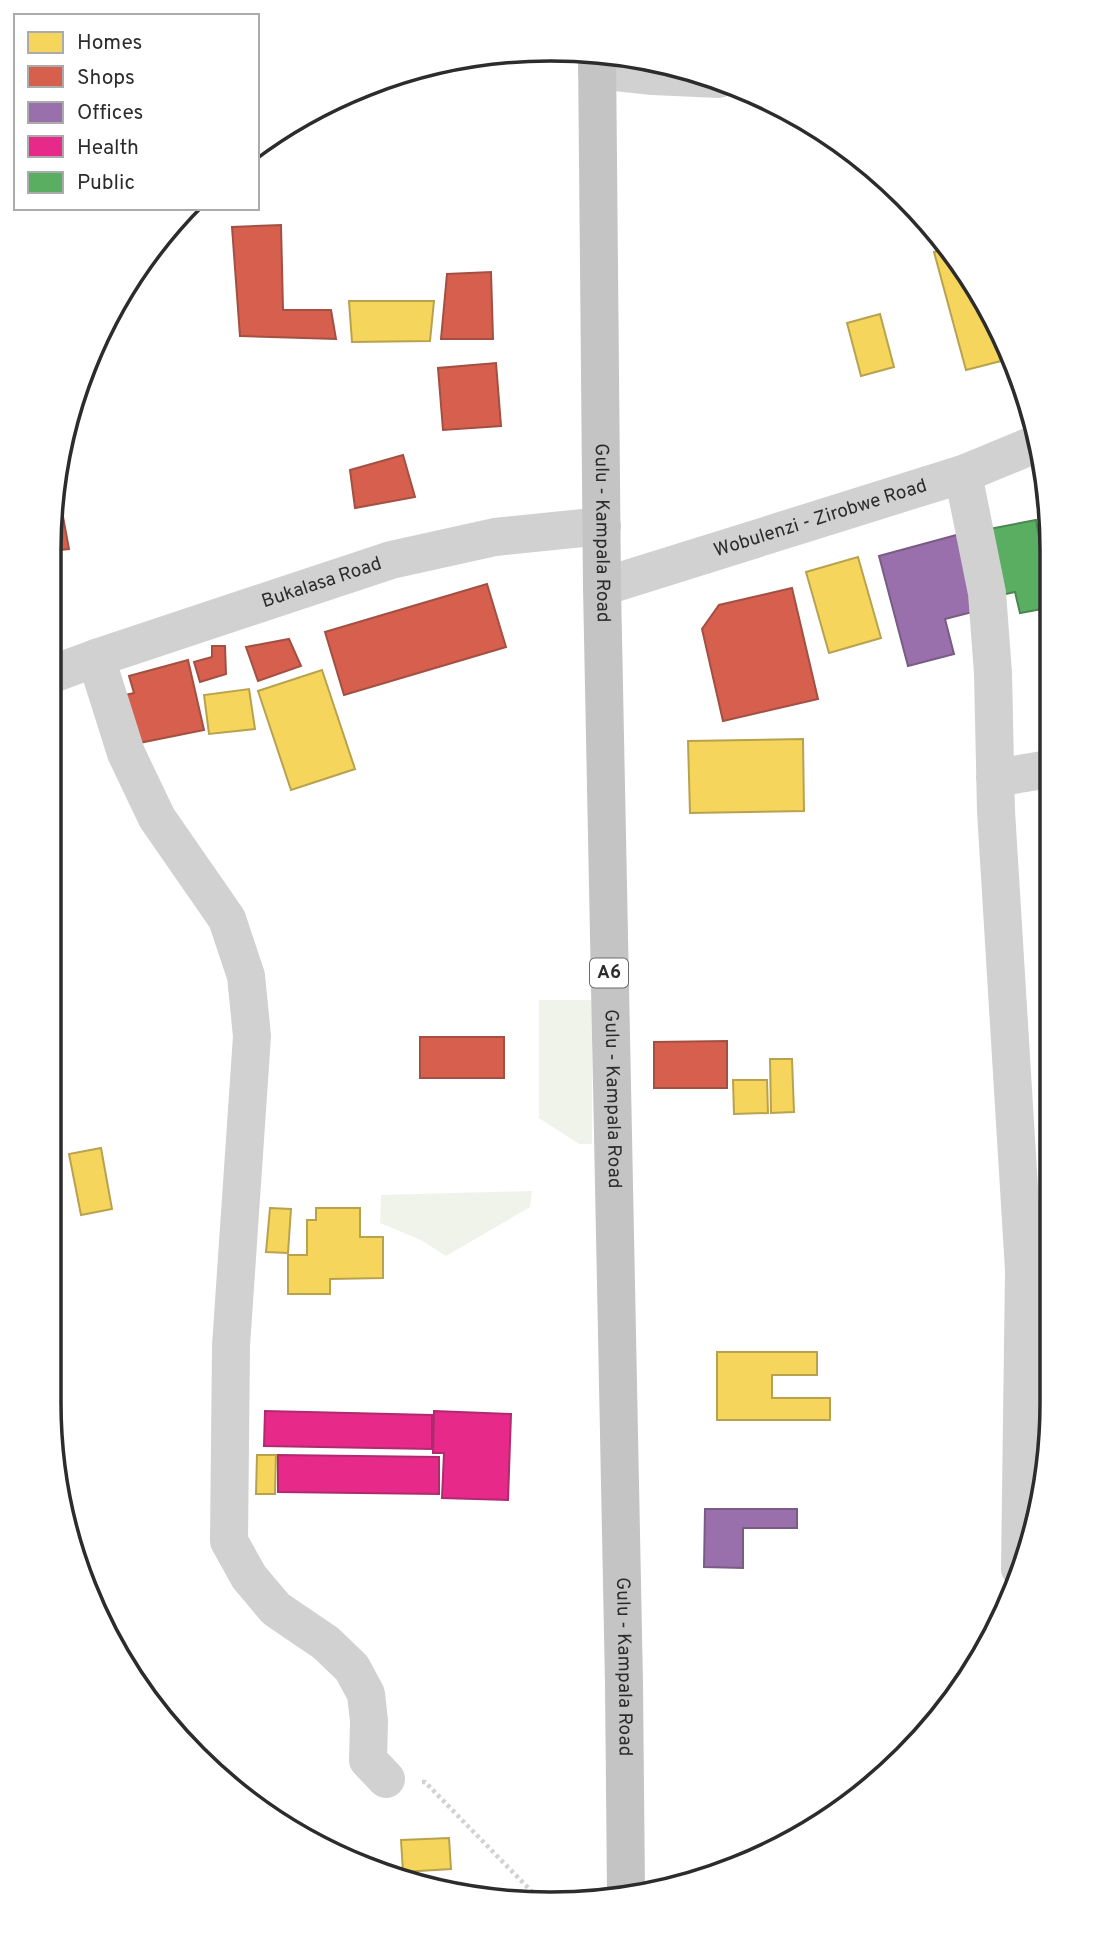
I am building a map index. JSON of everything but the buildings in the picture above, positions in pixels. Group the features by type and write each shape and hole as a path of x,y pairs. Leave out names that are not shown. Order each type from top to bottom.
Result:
{"main road":[{"name":"Gulu - Kampala Road","path":"597,63 602,587 626,1886"}],"street":[{"path":"611,65 653,76 672,77"},
{"name":"Wobulenzi - Zirobwe Road","path":"602,587 963,474 1028,447"},
{"path":"963,474 987,593 993,673 995,778 1037,1273 1022,1532"},
{"name":"Bukalasa Road","path":"61,672 391,561 495,537 602,526"},
{"path":"96,658 126,753 157,818 227,919 246,976 252,1036 232,1346 229,1541 249,1577 276,1609 326,1643 352,1668 366,1694 369,1721 368,1760 386,1779"},
{"path":"995,778 1040,770"}],"path":[{"path":"386,1779 425,1782 532,1891"}],"shaded area":[{"path":"539,1000 592,1000 592,1144 579,1144 539,1118"},
{"path":"532,1191 530,1207 446,1256 421,1240 380,1223 381,1195"}]}
